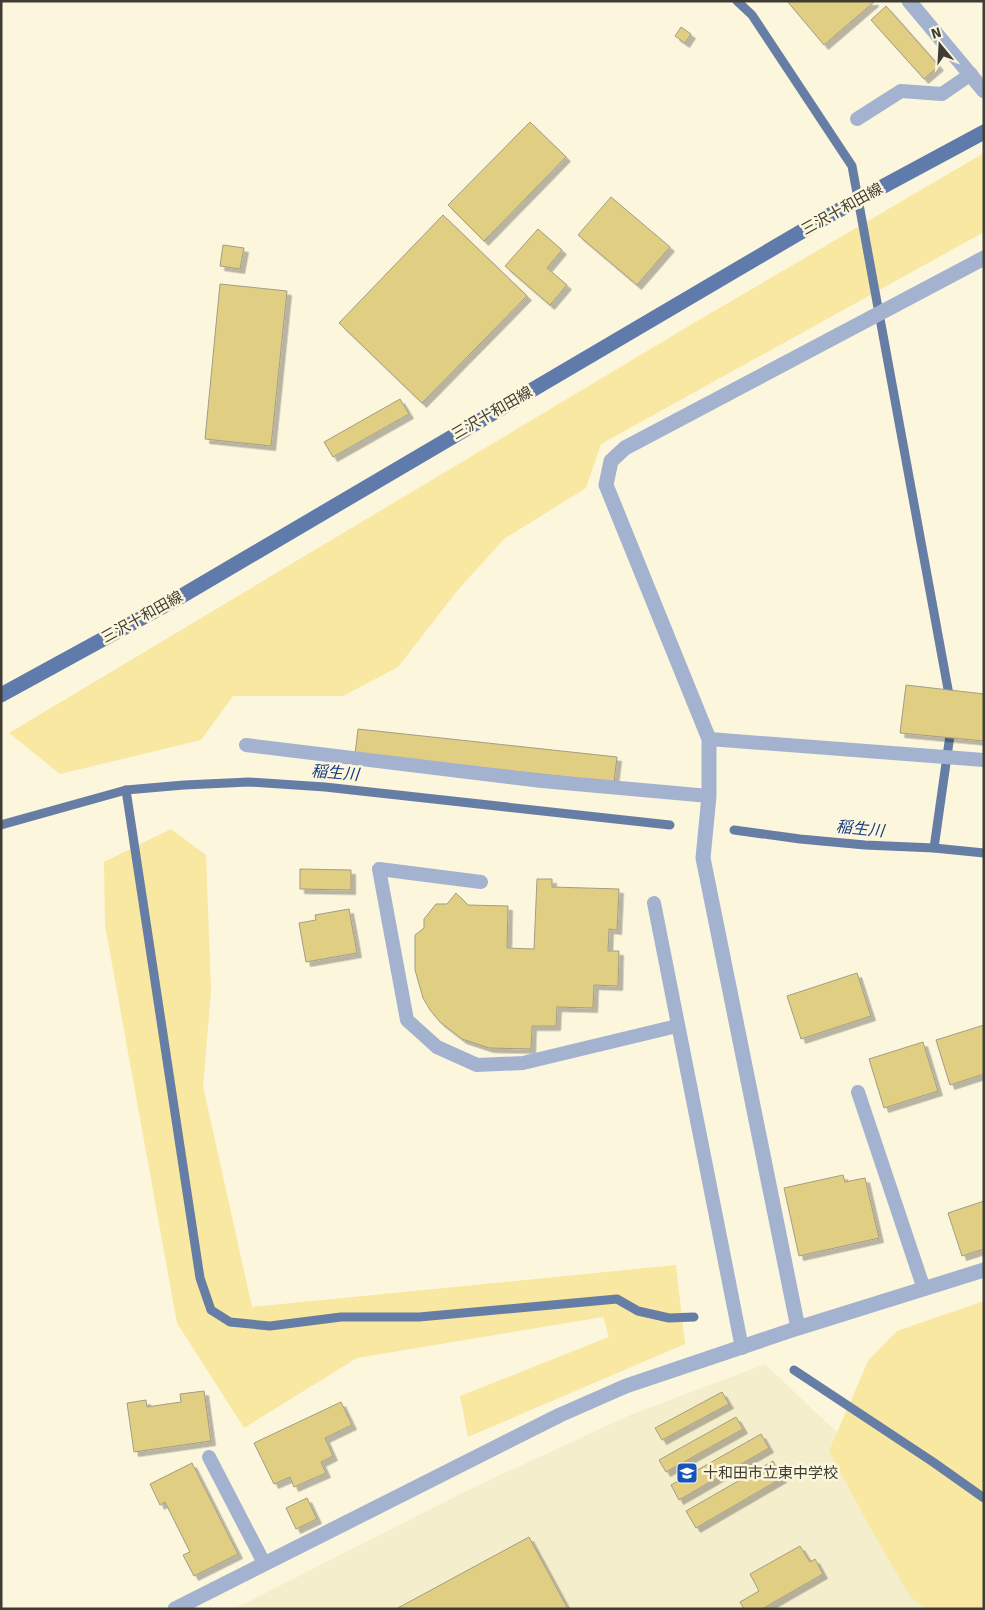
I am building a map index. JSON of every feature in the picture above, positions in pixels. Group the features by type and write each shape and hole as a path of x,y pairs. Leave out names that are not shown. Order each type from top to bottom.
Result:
{"main road":[{"name":"三沢十和田線","path":"1,695 180,597 828,216 984,132"}],"street":[{"path":"909,1 984,91"},
{"path":"798,1328 703,858 709,796 709,739 606,485 611,460 625,448 984,258"},
{"path":"175,1609 560,1415 626,1386 798,1328 984,1270"}],"lane":[{"path":"858,119 901,91 942,94 971,74"},
{"path":"709,739 984,760"},
{"path":"246,745 542,781 709,796"},
{"path":"481,882 379,869 407,1020 437,1047 477,1064 523,1063 677,1026"},
{"path":"654,903 742,1348"},
{"path":"858,1092 924,1289"},
{"path":"209,1457 264,1563"}],"shaded area":[{"path":"984,153 984,232 601,444 586,488 504,539 457,591 398,667 343,696 233,696 201,740 60,774 9,733 699,320"},
{"path":"171,829 206,855 211,991 203,1086 252,1307 676,1265 685,1344 468,1437 460,1396 609,1337 603,1317 357,1358 244,1428 177,1323 105,925 104,862"},
{"path":"984,1301 984,1609 925,1609 910,1596 829,1451 868,1361 897,1331"},
{"name":"十和田市立東中学校","path":"765,1364 863,1457 947,1609 234,1609 468,1490 630,1415"}],"building":[{"path":"787,1 874,1 874,2 824,45"},
{"path":"886,6 939,66 924,79 871,20"},
{"path":"681,27 691,34 685,43 675,36"},
{"path":"530,122 566,157 484,241 448,205"},
{"path":"611,197 670,247 637,285 578,235"},
{"path":"443,215 527,296 422,403 339,323"},
{"path":"538,229 562,250 547,268 567,285 550,305 505,266"},
{"path":"223,245 244,248 240,269 220,266"},
{"path":"220,284 287,291 271,446 205,439"},
{"path":"400,399 409,414 333,457 324,442"},
{"path":"906,685 984,694 984,741 900,733"},
{"path":"358,729 617,757 614,782 355,754"},
{"path":"300,869 351,870 351,890 300,889"},
{"path":"537,879 552,879 552,887 619,889 617,930 609,929 608,951 619,951 618,986 594,985 593,1008 557,1007 556,1026 532,1026 531,1049 489,1048 462,1039 440,1022 423,998 415,970 415,935 424,928 424,919 436,904 447,904 456,893 468,905 508,906 507,948 534,949"},
{"path":"349,909 357,953 306,962 299,923 316,920 315,915"},
{"path":"857,973 871,1016 801,1039 787,996"},
{"path":"984,1025 984,1074 950,1085 936,1040"},
{"path":"923,1042 938,1091 884,1108 869,1059"},
{"path":"843,1175 845,1182 865,1178 879,1238 799,1256 784,1188"},
{"path":"984,1201 984,1249 962,1256 948,1213"},
{"path":"204,1391 211,1441 134,1452 127,1403 146,1400 147,1407 181,1402 180,1394"},
{"path":"722,1392 729,1404 662,1440 655,1428"},
{"path":"341,1402 352,1425 325,1438 333,1456 321,1462 326,1473 294,1487 290,1477 274,1484 254,1443"},
{"path":"736,1417 743,1429 666,1472 659,1460"},
{"path":"761,1434 769,1448 679,1500 671,1485"},
{"path":"773,1461 782,1478 696,1528 686,1511"},
{"path":"192,1463 238,1554 194,1576 183,1555 190,1552 165,1502 160,1505 150,1484"},
{"path":"307,1498 317,1519 296,1529 286,1508"},
{"path":"529,1537 568,1609 396,1609"},
{"path":"800,1546 810,1562 815,1559 823,1574 762,1609 744,1609 740,1602 759,1591 750,1574"}],"waterway":[{"path":"737,1 752,15 852,166 950,700"},
{"path":"934,848 951,728"},
{"name":"稲生川","path":"1,825 126,790 249,782 325,787 670,825"},
{"path":"126,790 200,1278 211,1310 230,1322 270,1326 341,1317 419,1317 617,1299 638,1311 669,1318 694,1317"},
{"name":"稲生川","path":"734,830 865,845 934,848 984,853"},
{"path":"794,1370 984,1498"}],"place":[{"name":"十和田市立東中学校","path":"687,1473"}]}
